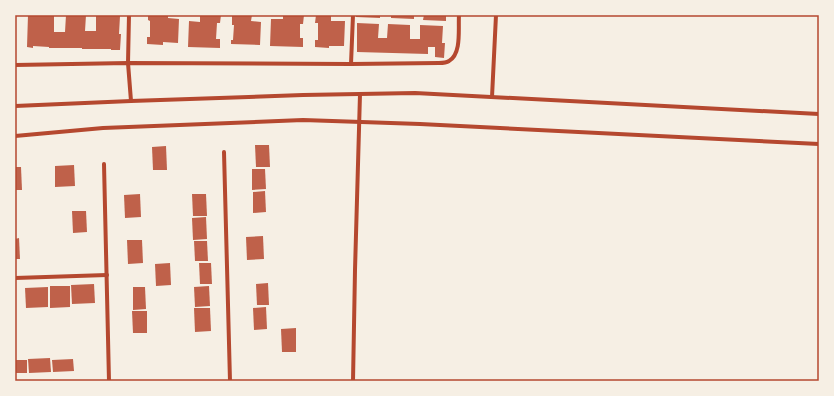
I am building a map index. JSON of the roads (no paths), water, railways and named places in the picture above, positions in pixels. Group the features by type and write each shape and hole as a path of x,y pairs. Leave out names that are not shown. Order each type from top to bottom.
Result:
{"street":[{"path":"129,15 128,63 131,101"},
{"path":"351,64 353,15"},
{"path":"15,65 128,63 351,64 448,62 458,49 459,15"},
{"path":"492,97 496,15"},
{"path":"15,106 303,95 415,93 819,114"},
{"path":"353,381 360,94"},
{"path":"15,136 103,128 303,120 420,124 819,144"},
{"path":"224,152 230,381"},
{"path":"104,164 109,381"},
{"path":"15,278 107,275"}]}
